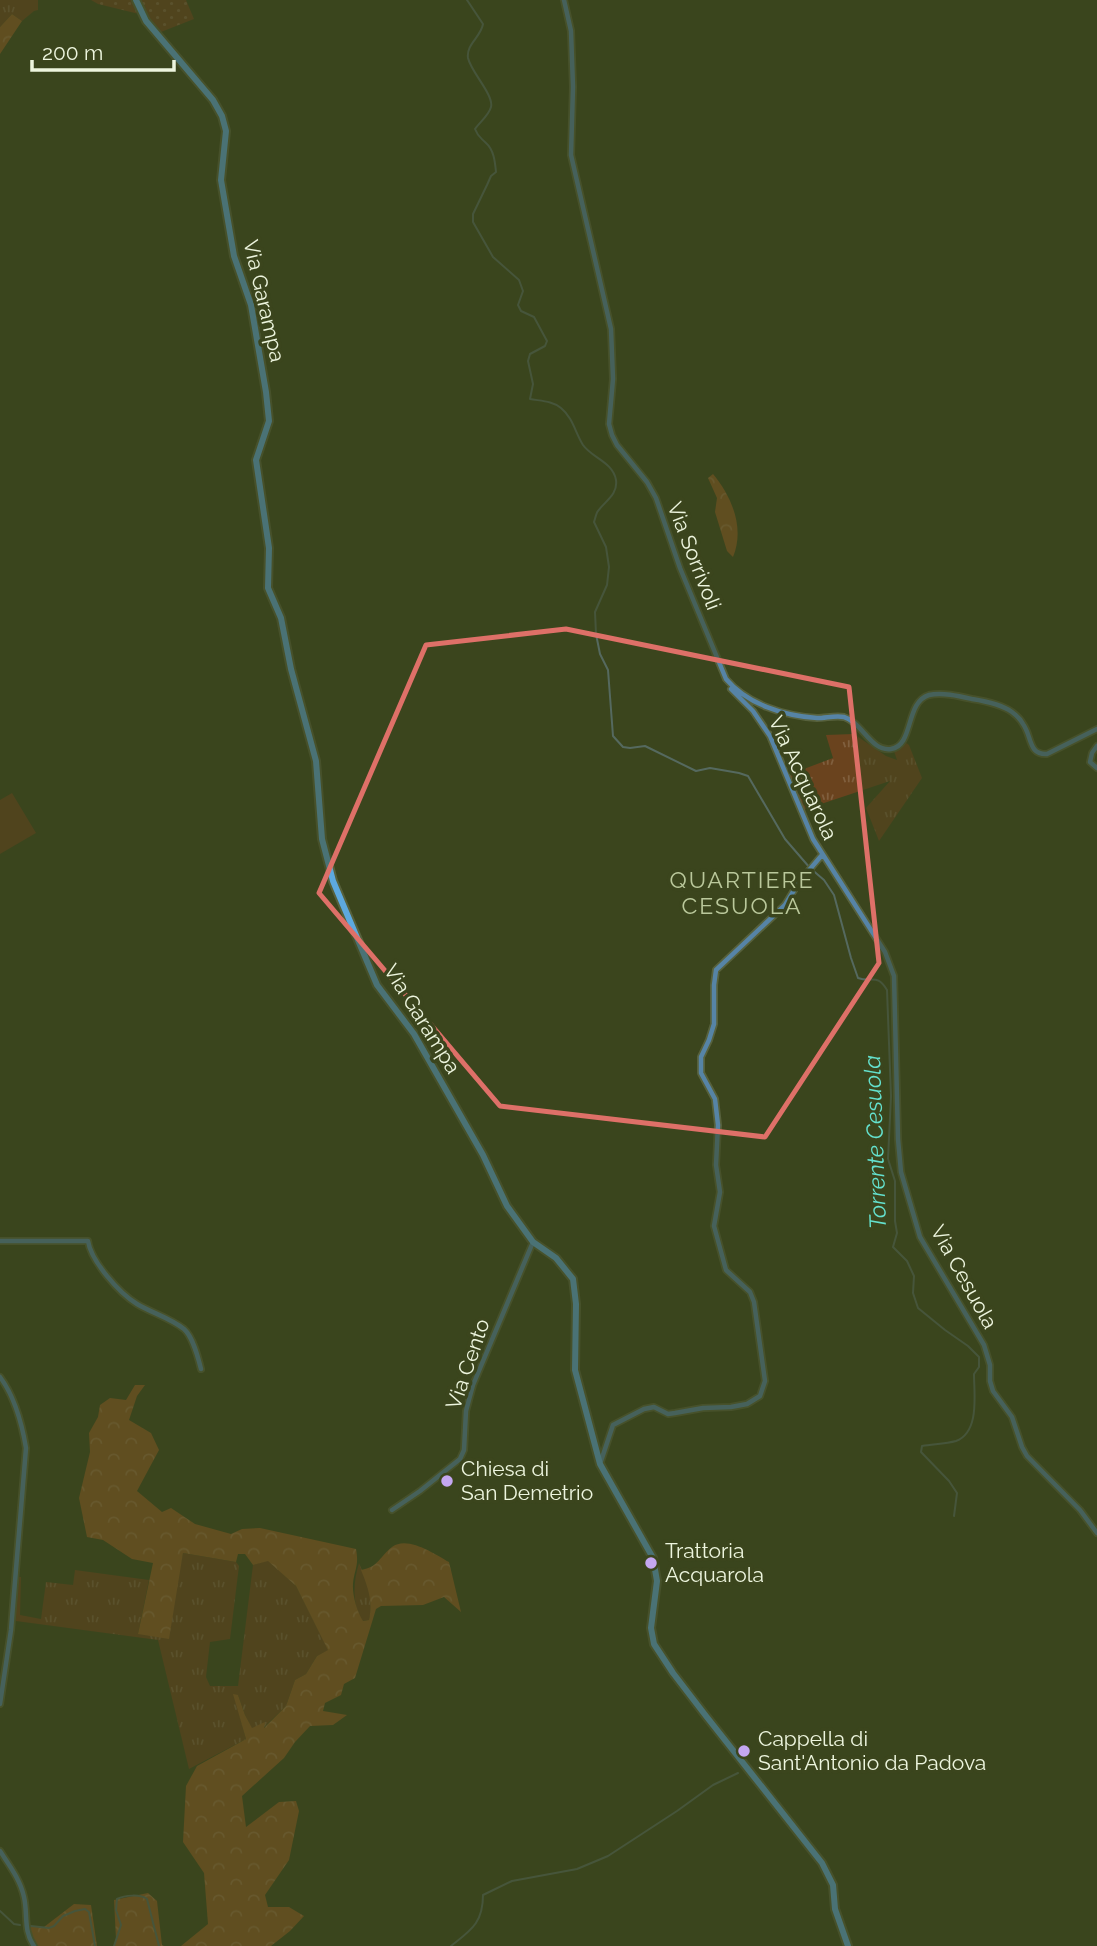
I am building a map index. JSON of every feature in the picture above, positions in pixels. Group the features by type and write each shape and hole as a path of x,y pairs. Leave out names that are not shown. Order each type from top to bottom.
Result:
{"street":[{"name":"Via Garampa","path":"136,0 146,21 213,100 222,116 226,131 221,180 234,256 251,305 269,421 256,460 269,548 268,588 281,618 291,669 316,761 322,839 332,881 377,985 414,1034 483,1155 507,1206 533,1242 556,1258 573,1279 576,1304 575,1370 600,1464 653,1558 657,1581 651,1628 654,1644 698,1705 822,1863 833,1885 835,1909 848,1946"},
{"name":"Via Sorrivoli","path":"564,0 571,31 571,155 611,330 613,379 609,424 617,446 647,482 656,498 680,568 726,679 748,699 781,711 816,718 843,717 854,722 877,746 889,750 904,740 917,704 932,694 955,695 990,702 1011,711 1024,725 1033,750 1040,755 1097,729"},
{"name":"Via Acquarola","path":"600,1464 613,1425 644,1409 654,1407 668,1414 747,1404 761,1396 765,1381 754,1302 750,1292 726,1270 714,1226 720,1192 716,1166 718,1125 715,1099 701,1073 701,1057 714,1024 716,970 785,905 799,882 822,855 770,736 753,711 733,693 726,679"},
{"path":"1097,746 1090,762 1097,768"},
{"name":"Via Cesuola","path":"822,855 886,952 894,976 901,1172 920,1237 984,1345 993,1391 1012,1417 1027,1456 1080,1510 1097,1533"},
{"path":"0,1241 88,1241 92,1254 120,1290 135,1303 160,1314 186,1331 201,1369"},
{"name":"Via Cento","path":"392,1510 460,1459 464,1450 466,1411 473,1385 533,1242"},
{"path":"0,1377 23,1425 26,1448 12,1630 0,1704"},
{"path":"0,1851 21,1886 26,1929 34,1946"}],"highlighted area":[{"path":"566,629 849,687 879,963 765,1137 500,1106 319,893 426,645"}],"green space":[{"path":"0,0 38,0 38,10 22,21 12,14 0,27"},
{"path":"91,0 134,0 139,14 98,4"},
{"path":"141,0 186,0 194,19 161,32 144,13"},
{"path":"12,14 22,21 0,54 0,27"},
{"path":"713,474 735,513 738,535 733,557 727,551 715,512 717,498 708,478"},
{"path":"854,734 886,756 897,760 894,751 905,742 909,745 922,778 879,841 866,808 890,781 803,810 788,775 833,758 826,735"},
{"path":"12,793 36,833 0,854 0,800"},
{"path":"135,1385 145,1385 137,1396 129,1420 151,1433 159,1450 137,1491 162,1512 171,1508 195,1524 231,1534 242,1529 260,1528 356,1549 353,1592 363,1621 369,1620 370,1600 361,1570 376,1564 392,1547 405,1543 413,1544 449,1562 461,1612 444,1597 423,1605 381,1606 376,1609 355,1678 344,1684 341,1695 325,1703 323,1711 347,1715 333,1725 310,1726 284,1758 242,1796 246,1827 279,1802 296,1801 299,1811 289,1860 265,1895 268,1907 289,1907 304,1916 271,1946 181,1946 208,1924 204,1873 183,1842 186,1786 197,1766 246,1739 233,1694 238,1695 252,1728 265,1722 264,1728 286,1706 295,1680 306,1674 317,1656 328,1650 296,1586 268,1561 253,1565 245,1554 238,1554 236,1562 183,1553 169,1639 138,1634 153,1563 132,1559 103,1540 87,1537 79,1498 90,1452 89,1433 98,1417 100,1405 110,1398 126,1400"},
{"path":"183,1553 236,1562 239,1566 230,1639 210,1642 206,1677 210,1686 238,1686 253,1565 268,1560 296,1586 329,1650 317,1656 306,1674 295,1680 286,1706 262,1729 252,1729 238,1695 234,1695 246,1739 189,1769 158,1640 16,1621 15,1615 17,1577 21,1577 20,1615 41,1619 46,1582 73,1585 75,1570 149,1580 138,1634 180,1567"},
{"path":"359,1563 371,1605 369,1620 362,1621 354,1593"},
{"path":"148,1893 157,1901 164,1946 114,1946 114,1900"},
{"path":"74,1904 91,1905 97,1946 38,1946 30,1936 30,1927 44,1927"}],"waterway":[{"name":"Torrente Cesuola","path":"467,0 483,24 469,49 468,58 491,102 488,113 475,129 491,149 496,172 491,176 473,214 473,222 493,257 519,280 523,291 518,305 521,311 534,317 547,341 545,346 530,354 528,361 533,384 530,399 561,408 583,445 607,464 616,480 613,494 597,512 594,522 606,547 609,567 607,585 595,612 600,654 608,670 613,736 623,747 645,746 696,771 710,768 748,776 785,839 824,880 834,895 858,978 877,980 887,990 891,1096 888,1159 895,1181 897,1233 893,1247 907,1261 914,1276 913,1293 918,1308 979,1357 979,1367 974,1374 975,1402 969,1430 956,1441 922,1446 921,1452 957,1493 954,1516"},
{"path":"451,1946 475,1925 481,1913 483,1895 512,1881 577,1869 608,1856 713,1785 738,1773"},
{"path":"114,1946 121,1925 116,1910 117,1899 132,1896 147,1899 159,1946"},
{"path":"31,1926 49,1928 63,1916 85,1909 89,1912 95,1946"},
{"path":"0,1911 14,1924 20,1925"}],"place":[{"name":"Chiesa di San Demetrio","path":"447,1481"},
{"name":"Trattoria Acquarola","path":"651,1563"},
{"name":"Cappella di Sant'Antonio da Padova","path":"744,1751"}],"district":[{"name":"QUARTIERE CESUOLA","path":"742,893"}]}
